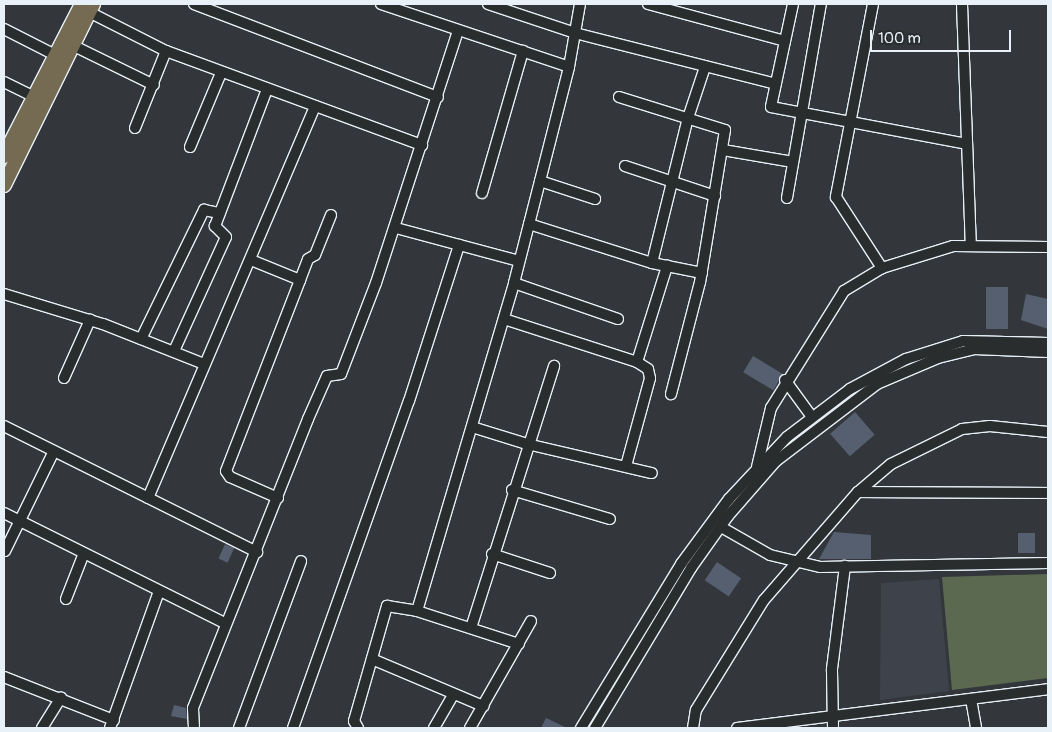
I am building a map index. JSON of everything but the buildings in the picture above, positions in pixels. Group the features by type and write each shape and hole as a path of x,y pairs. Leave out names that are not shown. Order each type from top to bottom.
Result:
{"highway":[{"path":"4,156 35,96 61,57 72,45 88,6"},
{"path":"4,185 61,57 88,6"}],"street":[{"path":"194,4 438,97"},
{"path":"381,4 569,67"},
{"path":"488,4 575,33 776,84"},
{"path":"417,611 514,283 569,67 580,4"},
{"path":"648,4 785,41"},
{"path":"793,4 771,106 801,115 851,125 967,144"},
{"path":"787,198 821,4"},
{"path":"874,4 836,197 882,268"},
{"path":"962,4 971,244"},
{"path":"88,6 166,51 422,146"},
{"path":"4,30 61,57"},
{"path":"194,728 193,708 225,623 257,552 327,376 341,374 396,228 458,31"},
{"path":"72,45 154,85"},
{"path":"135,128 154,85 166,51"},
{"path":"482,192 523,51"},
{"path":"652,262 688,118 705,67"},
{"path":"190,147 222,73"},
{"path":"4,82 35,96"},
{"path":"174,351 226,237 215,229 267,89"},
{"path":"619,97 723,128 723,150 702,272 671,394"},
{"path":"148,498 315,106"},
{"path":"723,150 793,162"},
{"path":"625,166 715,196"},
{"path":"540,181 595,199"},
{"path":"142,339 204,210 220,213"},
{"path":"278,498 230,477 226,471 308,259 315,255 331,215"},
{"path":"528,224 652,262 702,272"},
{"path":"396,228 519,261"},
{"path":"757,467 771,408 785,380 844,291 882,268 931,251 971,244 1048,247"},
{"path":"293,728 409,401 459,245"},
{"path":"251,260 300,280"},
{"path":"637,362 668,266"},
{"path":"514,283 618,319"},
{"path":"4,294 90,320 204,364"},
{"path":"504,319 637,362 648,369 650,378 626,466"},
{"path":"64,378 90,320"},
{"path":"581,728 681,564 757,467 812,418 850,389 906,359 963,341 1048,343"},
{"path":"595,728 691,568 721,527 776,461 877,384 938,358 974,350 1048,352"},
{"path":"471,628 512,490 554,366"},
{"path":"785,380 812,418"},
{"path":"4,426 257,552"},
{"path":"472,426 527,444 652,473"},
{"path":"693,728 696,710 764,600 795,561 858,492 891,464 962,429 990,426 1048,432"},
{"path":"5,551 54,451"},
{"path":"512,490 610,519"},
{"path":"858,492 1048,493"},
{"path":"4,513 158,592 225,623"},
{"path":"721,527 770,554 820,567 1048,563"},
{"path":"66,599 84,554"},
{"path":"492,554 550,572"},
{"path":"239,728 300,561"},
{"path":"833,728 831,716 832,669 845,566"},
{"path":"4,677 60,698 112,724 158,592"},
{"path":"358,728 354,721 387,606 417,611 519,644"},
{"path":"470,728 531,621"},
{"path":"372,659 483,706"},
{"path":"737,728 1048,689"},
{"path":"434,728 454,694"},
{"path":"42,728 60,698"},
{"path":"971,699 976,728"}],"shaded area":[{"path":"939,579 949,691 880,700 881,583"}],"green space":[{"path":"1048,574 1048,678 952,690 942,577"}]}
